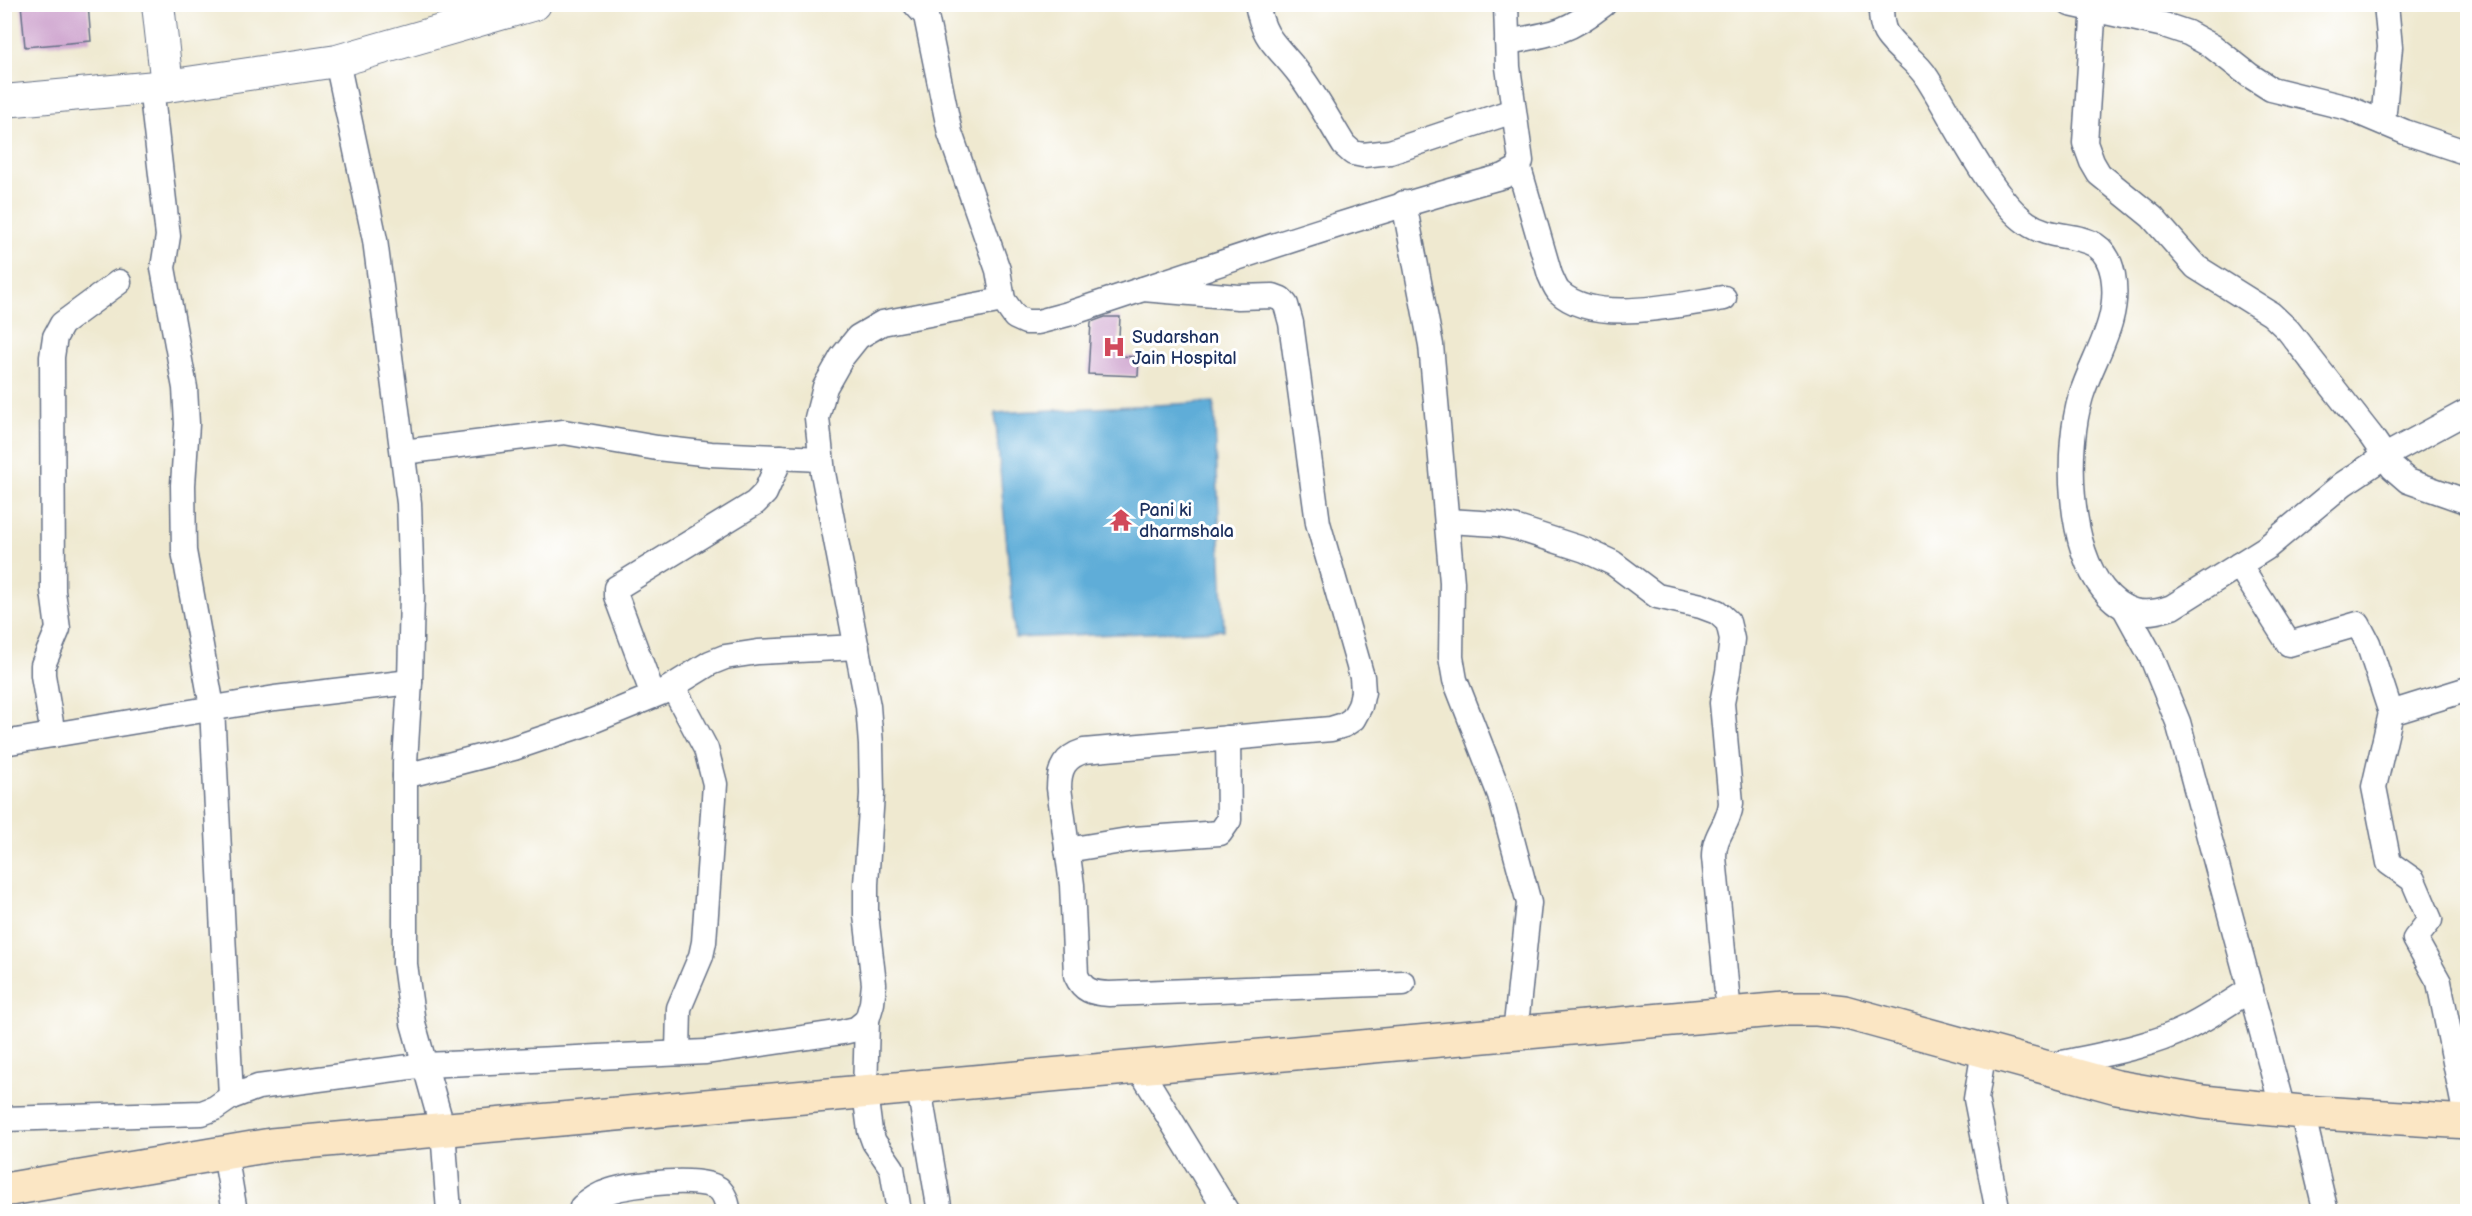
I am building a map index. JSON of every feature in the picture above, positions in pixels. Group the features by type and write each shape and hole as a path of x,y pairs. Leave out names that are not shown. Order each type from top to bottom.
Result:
{"main road":[{"path":"4,1190 271,1145 1785,1009 1844,1012 2117,1088 2203,1102 2292,1111 2467,1122"}],"street":[{"path":"158,4 159,86 168,236 164,268 185,388 187,424 183,485 184,551 212,707 231,1096"},
{"path":"4,101 159,86 337,60 535,4"},
{"path":"1257,4 1262,27 1267,37 1296,70 1344,146 1353,153 1363,155 1390,152 1513,111"},
{"path":"1506,4 1513,111 1520,154 1519,168 1550,275 1557,290 1571,300 1590,307 1617,310 1724,298"},
{"path":"1507,42 1567,29 1580,23 1604,4"},
{"path":"1881,4 1882,26 1887,35 1927,78 1997,191 2015,213 2044,232 2080,238 2098,246 2109,257 2115,290 2115,310 2081,397 2073,435 2073,486 2080,536 2088,563 2098,583 2108,596 2124,607 2139,613 2154,613 2172,607 2266,548 2343,484 2385,456 2468,411"},
{"path":"2070,4 2094,7 2188,33 2212,46 2248,75 2271,89 2339,105 2468,153"},
{"path":"2383,122 2390,47 2386,4"},
{"path":"2094,7 2085,143 2092,162 2100,174 2152,217 2196,267 2271,314 2288,330 2393,468 2408,481 2468,502"},
{"path":"923,8 950,133 998,270 1003,300 1015,317 1026,322 1038,322 1404,203 1504,176 1519,168"},
{"path":"337,60 375,240 409,504 412,593 405,776 405,964 413,1023 443,1130 449,1212"},
{"path":"1404,203 1431,345 1452,582 1450,657 1455,680 1500,795 1529,903 1515,1034"},
{"path":"53,735 43,675 43,665 58,628 53,591 52,357 55,337 62,324 119,282"},
{"path":"1143,289 1238,297 1273,296 1281,298 1286,305 1291,323 1318,523 1362,677 1363,692 1360,706 1353,719 1331,729 1084,751 1073,754 1063,764 1059,775 1075,918 1076,975 1081,986 1091,993 1403,983"},
{"path":"899,1212 892,1168 874,1142 870,1131 865,1093 867,1020 874,984 866,905 872,794 871,745 868,706 821,459 817,418 825,387 842,357 858,337 882,323 1003,300"},
{"path":"402,452 564,432 657,448 711,454 821,459"},
{"path":"678,1053 679,1008 701,956 704,942 715,784 706,749 663,691 616,596 616,588 755,503 765,493 781,457"},
{"path":"1448,521 1497,524 1517,528 1585,550 1612,563 1657,596 1717,612 1728,622 1732,639 1722,703 1731,803 1730,813 1714,843 1713,857 1729,1014"},
{"path":"2239,565 2289,644 2358,624 2368,643 2391,712 2374,788 2389,862 2413,880 2430,920 2415,939 2439,982 2467,1122"},
{"path":"2124,607 2152,658 2178,722 2251,989 2326,1212"},
{"path":"405,776 514,748 585,724 663,691 710,663 725,657 758,652 857,647"},
{"path":"4,743 212,707 410,682"},
{"path":"2391,712 2468,689"},
{"path":"1067,850 1134,839 1220,833 1229,820 1228,738"},
{"path":"2044,1067 2164,1038 2186,1028 2251,989"},
{"path":"4,1119 202,1113 215,1108 231,1096 258,1087 425,1065 706,1052 843,1032 856,1029 867,1020"},
{"path":"1983,1050 1976,1100 1998,1212"},
{"path":"1139,1068 1227,1212"},
{"path":"919,1088 940,1212"},
{"path":"225,1153 235,1212"},
{"path":"581,1212 582,1207 595,1197 612,1190 691,1180 719,1189 726,1198 729,1212"}],"water":[{"path":"1214,402 1224,630 1015,638 995,413"}],"building":[{"path":"21,4 88,4 91,41 25,47"},
{"path":"1105,317 1120,317 1118,356 1139,357 1138,376 1088,374 1091,322"}],"place":[{"name":"Sudarshan Jain Hospital","path":"1114,347"},
{"name":"Pani ki dharmshala","path":"1121,520"}]}
